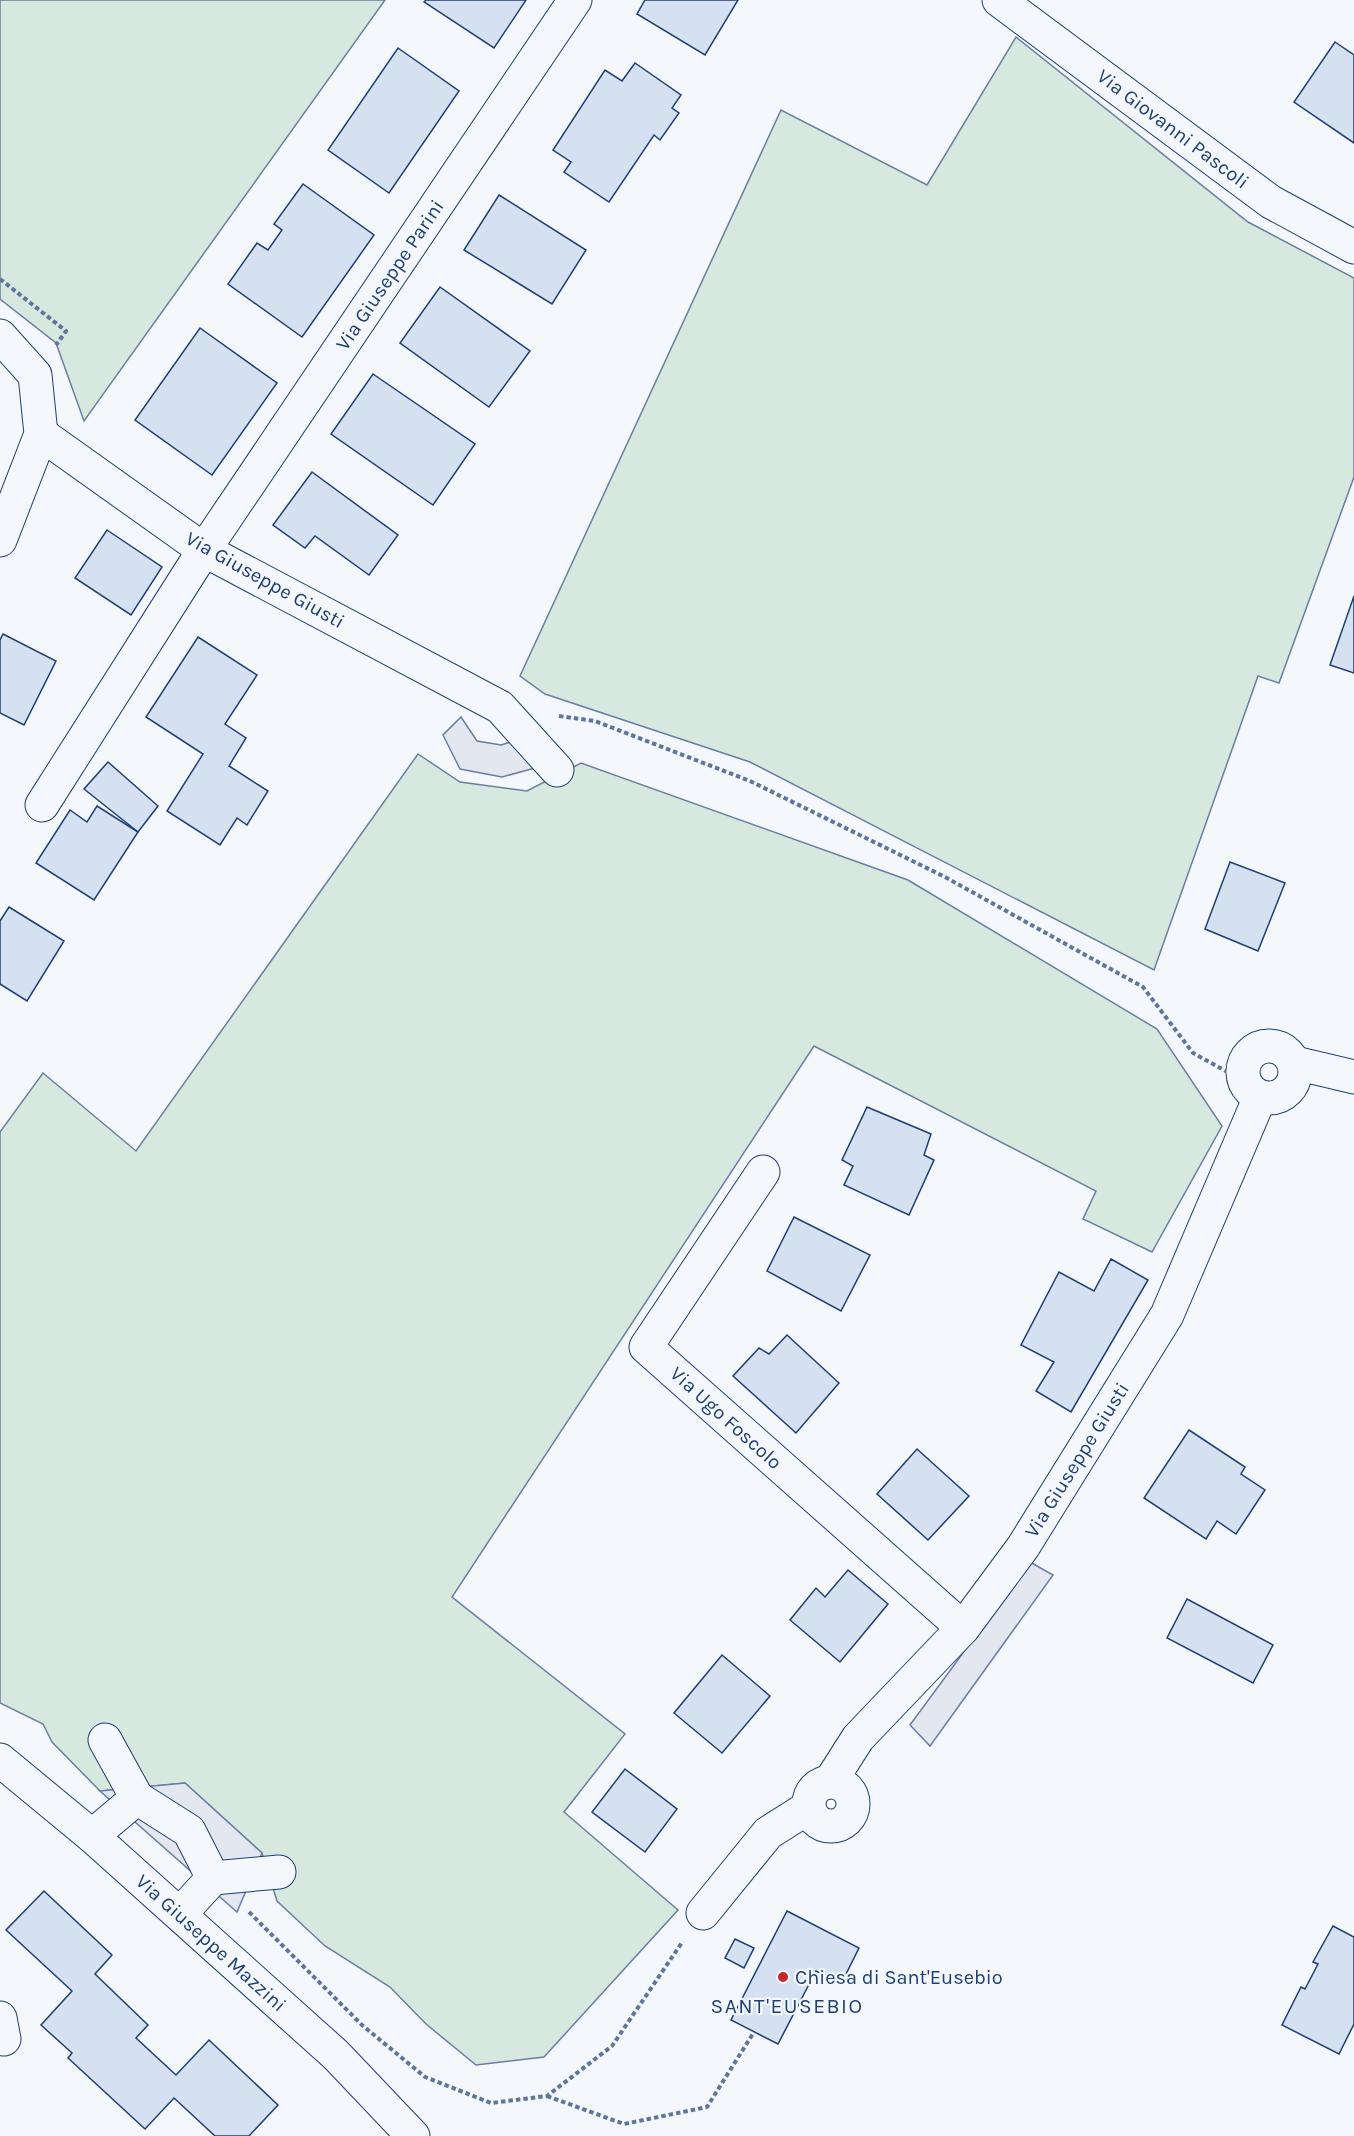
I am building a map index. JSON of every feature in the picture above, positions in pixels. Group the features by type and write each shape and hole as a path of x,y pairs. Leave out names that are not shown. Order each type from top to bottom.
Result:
{"street":[{"name":"Via Giuseppe Parini","path":"42,805 204,550 575,0"},
{"name":"Via Giovanni Pascoli","path":"999,0 1271,202 1354,247"},
{"path":"0,336 34,375 41,434 0,540"},
{"name":"Via Giuseppe Giusti","path":"41,434 204,550 500,707 557,770"},
{"name":"Via Giuseppe Giusti","path":"703,1913 768,1833 809,1807 814,1817 822,1824 833,1826 843,1822 851,1813 853,1803 849,1792 842,1785 830,1782 858,1738 963,1628 1023,1547 1167,1314 1252,1089 1243,1067 1249,1054 1261,1047 1274,1046 1287,1051 1294,1063 1354,1077"},
{"path":"1252,1089 1275,1099 1289,1091 1296,1078 1294,1063"},
{"name":"Via Ugo Foscolo","path":"763,1172 646,1347 963,1628"},
{"path":"105,1740 137,1798 189,1831 213,1878"},
{"name":"Via Giuseppe Mazzini","path":"0,1760 92,1836 336,2055 413,2136"},
{"path":"92,1836 137,1798"},
{"path":"180,1914 213,1878 279,1872"}],"path":[{"path":"500,707 595,721 750,781 945,877 1143,987 1193,1053 1252,1089"},
{"path":"213,1878 362,2025 425,2077 491,2103 547,2096 624,2124 706,2108 754,2032"},
{"path":"547,2096 612,2046 703,1913"}],"shaded area":[{"path":"0,0 385,0 84,421 56,343 0,299"},
{"path":"1016,37 1248,222 1354,278 1354,477 1279,683 1258,676 1154,970 750,762 545,694 520,676 781,110 927,185"},
{"path":"461,717 477,741 501,745 523,738 535,768 502,777 460,769 443,735"},
{"path":"418,754 460,782 527,791 581,763 908,880 1157,1029 1222,1126 1152,1252 1083,1219 1096,1191 814,1046 452,1597 625,1734 564,1812 678,1910 544,2057 476,2065 426,2024 390,1987 325,1946 277,1901 262,1853 185,1783 100,1791 52,1742 43,1724 0,1703 0,1132 43,1073 136,1151"},
{"path":"1030,1562 1053,1575 930,1746 910,1725"},
{"path":"185,1783 262,1853 237,1912 100,1791"}],"building":[{"path":"426,0 526,0 494,48 424,2"},
{"path":"645,0 738,0 705,55 637,14"},
{"path":"1335,42 1354,55 1354,143 1294,102"},
{"path":"398,48 459,91 389,193 328,150"},
{"path":"635,63 681,95 672,108 679,113 660,140 654,135 609,202 564,172 571,162 553,150 605,70 622,81"},
{"path":"303,184 374,235 302,337 228,284 257,243 268,250 282,230 274,224"},
{"path":"499,195 586,250 552,304 464,250"},
{"path":"440,287 530,351 489,407 400,343"},
{"path":"200,328 277,383 212,475 135,420"},
{"path":"373,374 475,444 433,505 331,434"},
{"path":"312,472 398,535 369,575 315,536 305,548 273,525"},
{"path":"107,530 162,567 131,615 75,578"},
{"path":"1354,596 1354,673 1330,665"},
{"path":"3,634 56,661 24,725 0,713 0,640"},
{"path":"198,637 257,675 225,724 246,738 229,766 268,791 247,825 237,818 220,845 167,811 203,754 146,717"},
{"path":"108,762 158,806 138,832 84,789"},
{"path":"97,806 138,832 94,900 36,863 70,810 87,822"},
{"path":"1230,862 1285,883 1258,951 1205,929"},
{"path":"9,907 64,941 27,1001 0,984 0,921"},
{"path":"867,1107 931,1134 924,1155 934,1160 909,1215 844,1185 853,1166 842,1160"},
{"path":"794,1217 870,1255 841,1311 767,1271"},
{"path":"1111,1259 1148,1280 1071,1412 1036,1391 1054,1362 1021,1345 1059,1272 1094,1291"},
{"path":"787,1335 839,1383 796,1433 733,1376 759,1348 769,1354"},
{"path":"1189,1430 1245,1467 1241,1474 1265,1490 1236,1534 1217,1521 1206,1539 1144,1498"},
{"path":"917,1449 969,1496 928,1540 877,1494"},
{"path":"848,1570 888,1604 840,1662 790,1620 816,1588 825,1597"},
{"path":"1187,1599 1273,1645 1253,1683 1167,1638"},
{"path":"722,1655 770,1696 722,1753 674,1713"},
{"path":"625,1769 677,1809 645,1852 592,1812"},
{"path":"44,1891 112,1955 95,1974 148,2025 136,2038 176,2075 209,2040 278,2105 249,2136 215,2136 174,2098 145,2129 68,2058 72,2053 41,2025 72,1991 6,1930"},
{"name":"Chiesa di Sant'Eusebio","path":"787,1911 859,1948 841,1984 816,1971 778,2044 731,2020"},
{"path":"1333,1926 1354,1937 1354,2024 1339,2054 1282,2025 1301,1987 1305,1989 1318,1964 1313,1962"},
{"path":"735,1939 754,1948 744,1968 725,1958"}],"place":[{"name":"Chiesa di Sant'Eusebio","path":"783,1977"}],"district":[{"name":"SANT'EUSEBIO","path":"787,2006"}]}
